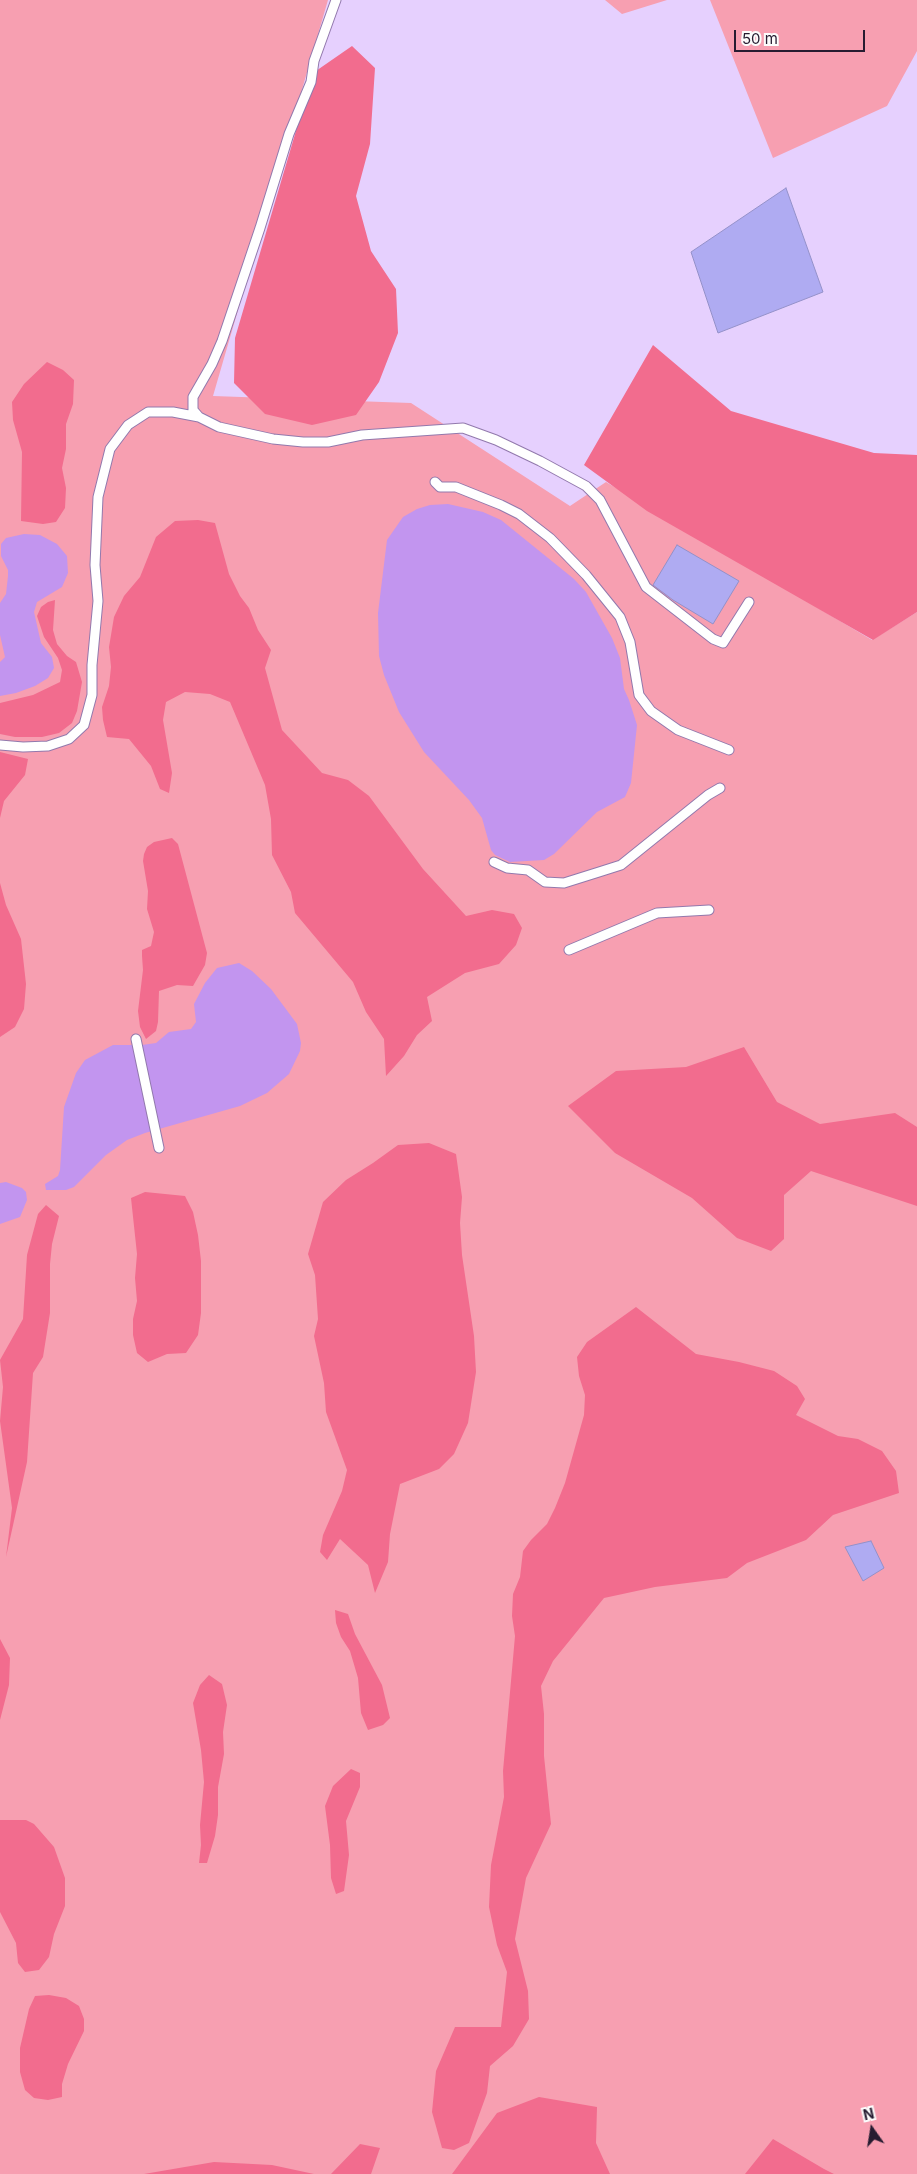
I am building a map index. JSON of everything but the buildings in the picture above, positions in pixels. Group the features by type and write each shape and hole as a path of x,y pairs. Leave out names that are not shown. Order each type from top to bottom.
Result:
{"lane":[{"path":"199,417 193,410 193,397 212,364 222,341 289,134 310,82 314,61 336,0"},
{"path":"0,745 23,747 48,746 69,739 84,725 92,695 92,665 98,600 95,565 98,497 110,449 128,426 148,412 173,412 199,417 218,427 241,433 303,442 328,442 362,434 463,428 496,440 586,486 600,500 646,587 713,639 723,643 749,602"},
{"path":"435,482 440,487 456,487 501,504 519,514 550,538 586,575 620,617 630,642 639,695 651,711 678,730 729,750"},
{"path":"494,862 507,868 528,870 545,882 564,883 621,865 708,795 720,788"},
{"path":"569,950 657,913 709,910"},
{"path":"136,1038 159,1148"}],"shaded area":[{"path":"0,0 328,0 213,396 411,403 570,506 606,482 872,640 917,612 917,2174 0,2174"},
{"path":"605,0 667,0 622,14"},
{"path":"710,0 917,0 917,51 887,106 773,158"},
{"path":"352,46 375,68 370,144 356,196 371,251 396,289 398,333 379,382 356,415 312,425 265,414 234,383 235,338 313,73"},
{"path":"653,345 731,411 874,453 917,455 917,612 873,640 647,511 584,465"},
{"path":"47,362 63,370 74,380 73,404 66,424 66,449 62,468 66,488 65,508 56,522 43,524 21,521 22,452 13,420 12,402 24,384"},
{"path":"448,504 483,512 501,520 574,579 586,592 612,638 620,658 624,689 637,725 631,783 625,797 597,812 554,854 544,860 510,862 495,855 491,850 482,818 469,800 424,752 399,712 384,675 379,656 378,613 387,540 403,517 417,509 430,505"},
{"path":"198,520 215,523 229,574 240,596 249,608 258,630 271,650 265,668 282,730 322,773 348,780 369,796 423,869 466,916 492,910 514,914 522,928 516,945 499,964 465,973 427,997 432,1021 417,1035 404,1056 386,1076 384,1039 366,1012 353,982 295,913 291,892 272,855 271,819 265,785 230,702 210,694 185,692 166,702 163,720 172,773 169,793 160,789 151,766 129,739 107,737 102,707 109,686 111,667 109,647 114,617 124,596 140,577 156,537 175,521"},
{"path":"24,534 40,535 57,544 67,556 68,573 62,587 37,602 34,612 41,643 52,657 54,668 48,678 35,686 16,693 0,696 0,662 5,657 0,635 0,603 6,594 8,576 8,570 1,556 1,544 6,538"},
{"path":"55,600 53,630 57,644 67,656 76,662 82,682 77,711 72,723 59,733 42,737 15,737 0,734 0,703 33,695 60,682 62,670 58,658 44,637 37,616 41,607"},
{"path":"0,752 28,759 25,775 4,801 0,818"},
{"path":"172,838 178,844 207,953 205,965 193,986 177,985 159,991 156,1031 146,1039 140,1027 138,1011 143,970 142,950 151,946 154,932 147,909 148,891 143,861 147,847 154,842"},
{"path":"0,883 6,905 21,939 26,984 24,1009 15,1027 0,1037"},
{"path":"239,963 252,971 271,989 297,1024 301,1043 300,1051 289,1074 267,1093 240,1106 145,1133 127,1140 106,1155 74,1187 66,1190 46,1190 45,1184 58,1176 60,1170 64,1107 76,1073 85,1060 113,1045 156,1043 169,1032 191,1029 196,1022 194,1004 205,983 217,968"},
{"path":"744,1047 777,1102 820,1124 895,1113 917,1127 917,1206 811,1171 784,1195 784,1239 771,1251 737,1238 692,1198 615,1153 568,1106 616,1071 686,1067"},
{"path":"429,1143 456,1154 462,1197 460,1223 462,1255 474,1336 476,1372 468,1423 454,1454 439,1469 400,1484 390,1534 388,1562 375,1593 368,1565 340,1539 327,1560 320,1552 323,1535 342,1491 347,1470 326,1412 324,1383 314,1336 318,1319 315,1275 308,1254 323,1202 346,1180 398,1145"},
{"path":"6,1182 22,1188 26,1192 27,1200 20,1217 0,1224 0,1183"},
{"path":"145,1192 185,1196 193,1212 201,1261 201,1313 198,1335 186,1353 167,1354 148,1362 137,1353 133,1335 133,1319 137,1301 135,1278 137,1254 131,1198"},
{"path":"46,1205 59,1216 52,1244 50,1264 50,1313 43,1357 33,1373 27,1462 6,1557 12,1508 0,1421 3,1387 0,1360 23,1319 27,1255 38,1214"},
{"path":"636,1307 696,1354 774,1371 797,1386 805,1399 796,1415 838,1436 858,1439 882,1451 896,1471 899,1493 833,1515 806,1540 747,1563 727,1578 655,1587 604,1598 553,1661 541,1686 544,1714 544,1756 551,1824 526,1878 515,1939 528,1991 529,2019 513,2046 490,2066 487,2093 469,2143 454,2150 442,2148 432,2112 436,2071 455,2027 501,2027 507,1972 497,1945 489,1907 491,1865 504,1797 503,1771 515,1636 512,1616 513,1594 520,1577 523,1551 547,1524 565,1483 584,1415 585,1395 579,1376 577,1357 587,1342"},
{"path":"335,1610 348,1614 355,1634 382,1685 390,1718 383,1725 368,1730 361,1713 358,1678 350,1651 341,1637 336,1623"},
{"path":"0,1639 10,1658 9,1685 0,1720"},
{"path":"209,1675 222,1684 227,1705 223,1732 224,1754 218,1787 218,1815 215,1836 207,1863 199,1863 204,1782 193,1703 200,1685"},
{"path":"351,1769 360,1773 360,1787 346,1821 349,1855 344,1891 336,1894 331,1878 330,1845 325,1806 333,1786"},
{"path":"0,1820 26,1820 34,1824 54,1847 65,1878 65,1906 54,1934 49,1957 39,1970 25,1972 18,1963 16,1943 0,1912"},
{"path":"49,1995 66,1998 79,2006 84,2019 84,2031 68,2064 62,2084 62,2097 48,2100 34,2098 25,2090 20,2072 20,2048 29,2009 35,1996"},
{"path":"539,2097 597,2107 596,2143 610,2174 452,2174 497,2113"},
{"path":"773,2139 824,2169 834,2174 745,2174"},
{"path":"360,2144 380,2148 371,2174 331,2174"},
{"path":"214,2162 272,2165 314,2174 144,2174"}]}
